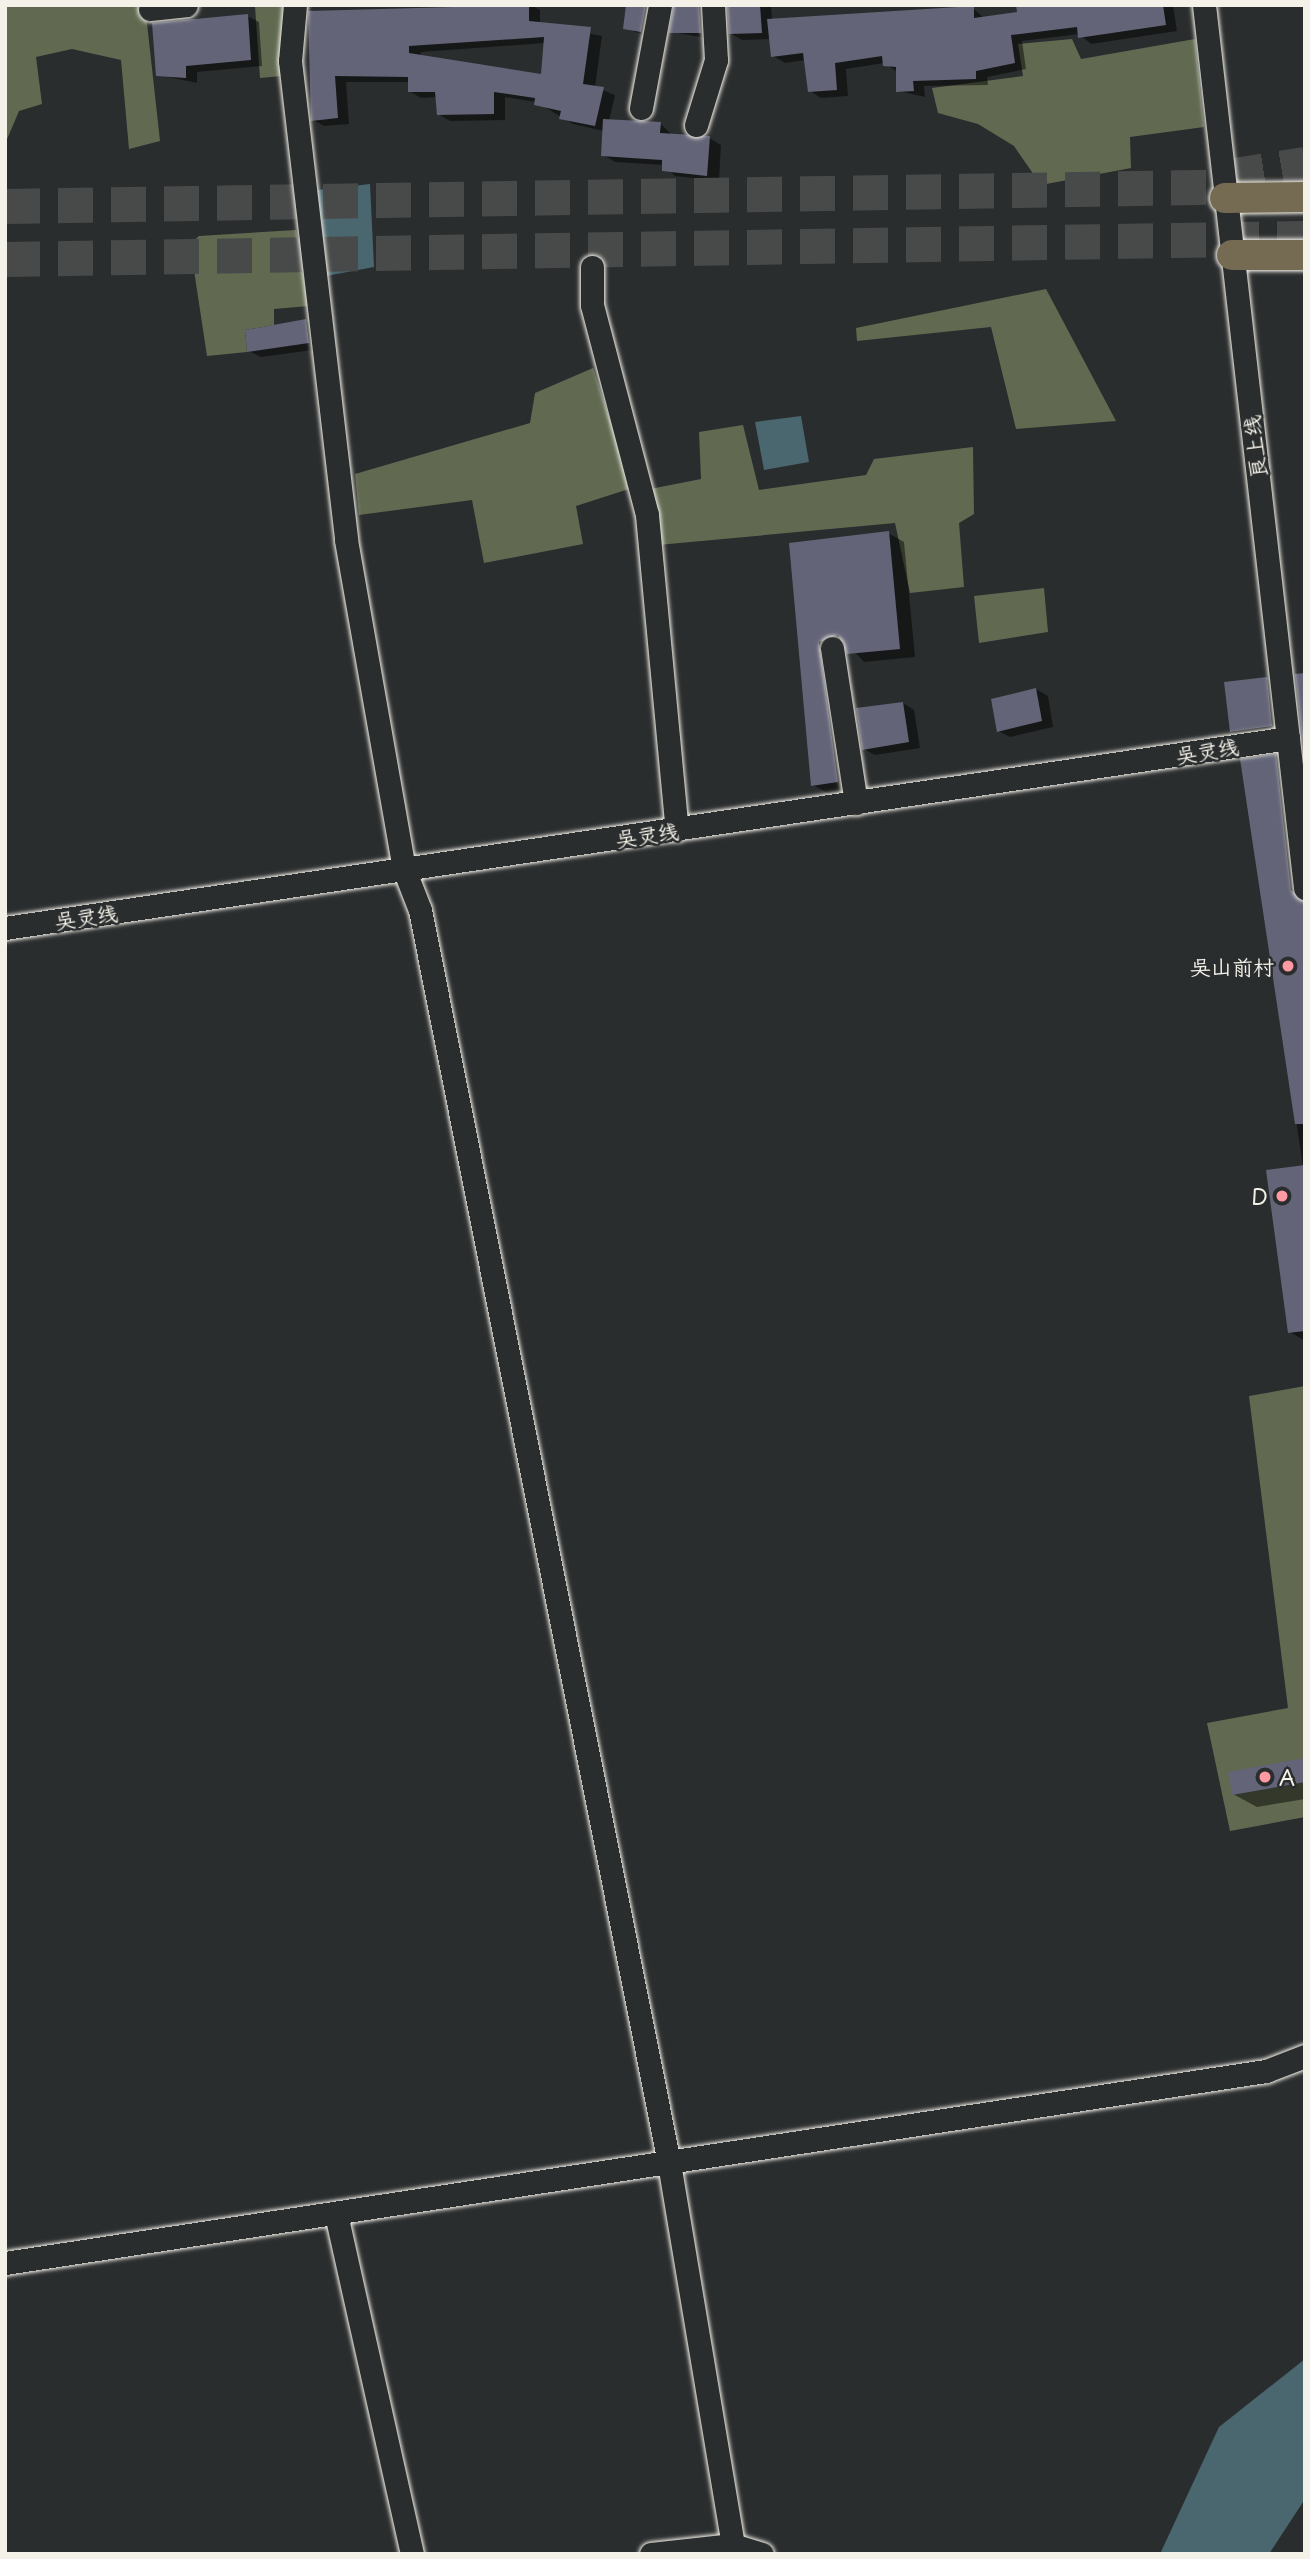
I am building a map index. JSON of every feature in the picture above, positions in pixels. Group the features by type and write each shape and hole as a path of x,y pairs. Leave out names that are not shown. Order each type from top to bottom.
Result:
{"main road":[{"path":"1225,198 1305,197"},
{"path":"1232,255 1305,254"}],"street":[{"path":"150,9 187,5"},
{"path":"295,5 290,61 312,271 346,540 404,869 420,911 669,2163 733,2544"},
{"path":"641,108 660,5"},
{"path":"696,125 716,60 713,5"},
{"name":"良上线","path":"1204,5 1305,888"},
{"path":"592,267 592,305 648,527 677,830"},
{"path":"832,648 856,803"},
{"name":"吴灵线","path":"5,928 1287,738"},
{"path":"5,2263 1266,2071 1305,2056"},
{"path":"336,2214 412,2554"},
{"path":"651,2554 733,2544 762,2554"}],"green space":[{"path":"5,5 145,5 160,141 129,149 121,60 72,49 36,57 42,104 19,111 5,144"},
{"path":"283,5 282,76 260,78 255,6"},
{"path":"1072,39 1081,59 1195,39 1204,127 1130,137 1131,168 1041,185 1014,146 978,124 938,113 932,88 1023,76 1018,44"},
{"path":"296,230 308,306 274,309 274,325 245,330 247,352 207,356 190,244 199,236"},
{"path":"1046,289 1116,421 1016,429 991,327 857,341 856,328"},
{"path":"593,368 632,488 576,506 583,544 484,563 472,500 359,515 355,474 530,423 535,393"},
{"path":"743,425 759,490 866,475 874,459 973,447 974,514 959,523 964,587 910,593 895,523 658,545 650,489 701,479 699,432"},
{"path":"1044,588 1048,632 979,643 974,596"},
{"path":"1305,1386 1305,1817 1230,1831 1207,1723 1288,1708 1249,1396"}],"water":[{"path":"370,184 374,267 326,276 317,190"},
{"path":"801,416 809,462 764,470 755,422"},
{"path":"1305,2359 1305,2499 1269,2554 1160,2554 1219,2427"}],"building":[{"path":"529,5 529,21 591,27 583,84 604,87 595,126 559,119 561,111 534,105 535,98 494,92 494,114 437,115 435,92 408,92 408,77 335,76 338,118 311,121 308,11","holes":["544,37 541,74 409,53 409,46"]},
{"path":"626,5 646,5 641,32 623,29"},
{"path":"674,5 699,5 701,33 669,33"},
{"path":"727,5 760,5 762,33 729,34"},
{"path":"1016,5 1163,5 1166,25 1078,38 1077,27 1011,35 1015,63 976,71 976,79 913,81 914,91 896,92 896,67 883,66 882,56 835,63 837,90 808,92 803,53 771,57 767,19 974,6 974,18 1017,12"},
{"path":"248,14 251,60 186,66 186,78 156,76 152,23"},
{"path":"603,119 661,122 660,133 710,136 707,176 662,171 662,160 601,156"},
{"path":"306,319 309,343 247,352 245,330"},
{"path":"889,531 900,649 847,654 838,635 819,642 838,782 811,786 789,543"},
{"path":"1305,673 1305,763 1295,674"},
{"path":"1267,677 1272,726 1230,732 1224,682"},
{"path":"1036,688 1042,721 997,732 991,699"},
{"path":"903,702 909,742 862,750 856,708"},
{"path":"1276,754 1291,890 1305,902 1305,1124 1295,1124 1240,759"},
{"path":"1305,1165 1305,1331 1288,1333 1266,1170"},
{"name":"A","path":"1305,1758 1305,1782 1232,1795 1228,1772"}],"tunnel":[{"path":"1229,176 1305,164"},
{"path":"5,206 1259,186"},
{"path":"5,259 1305,238"}],"place":[{"name":"吴山前村","path":"1288,966"},
{"name":"D","path":"1282,1196"},
{"name":"A","path":"1265,1777"}]}
